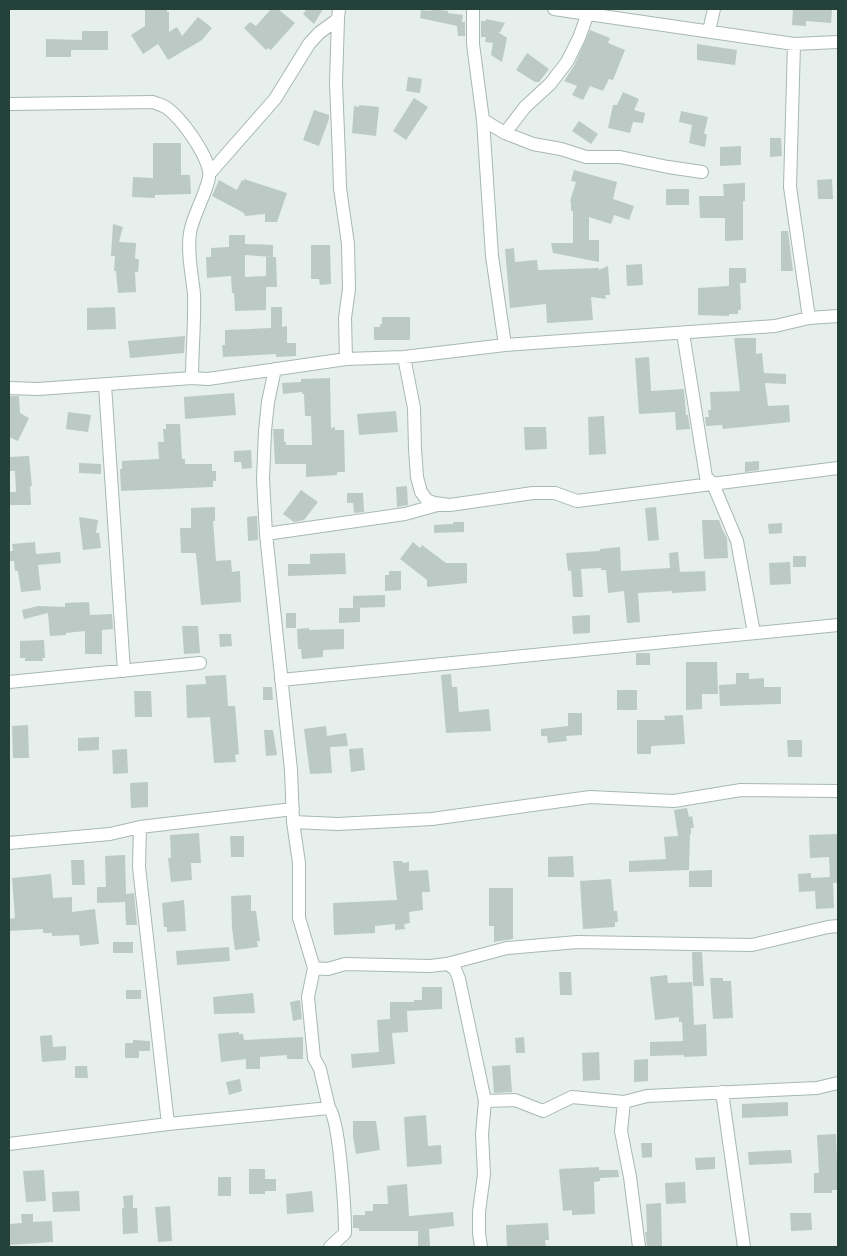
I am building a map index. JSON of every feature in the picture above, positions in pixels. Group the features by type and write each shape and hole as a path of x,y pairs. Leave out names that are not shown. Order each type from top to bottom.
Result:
{"street":[{"path":"473,9 473,44 483,120 492,256 505,345"},
{"path":"557,9 794,44 838,42"},
{"path":"709,31 714,9"},
{"path":"505,133 525,107 550,84 567,62 579,38 588,13"},
{"path":"192,378 194,295 190,258 190,233 196,210 210,173 275,98 310,44 338,14"},
{"path":"338,14 336,83 340,188 348,244 349,289 344,318 346,359"},
{"path":"794,44 790,187 809,318"},
{"path":"9,104 153,102 167,108 180,121 204,154 210,173"},
{"path":"483,120 505,133 533,144 561,149 586,157 620,157 702,172"},
{"path":"9,388 38,389 192,378 208,379 309,366 346,359 404,358 505,345 775,326 809,318 838,316"},
{"path":"683,332 706,477 713,484 737,541 754,633"},
{"path":"404,358 414,408 414,448 421,492 427,500 442,504 450,505 533,493 555,493 577,501 838,468"},
{"path":"275,369 268,402 265,431 263,479 266,534 298,863 299,918 314,968 308,997 314,1058 320,1069 337,1133 344,1233 334,1245"},
{"path":"105,385 124,671"},
{"path":"266,534 405,514 442,504"},
{"path":"281,680 838,625"},
{"path":"9,682 200,663"},
{"path":"9,843 110,834 140,827 293,815 338,824 432,819 590,797 674,800 741,790 838,791"},
{"path":"140,827 139,867 168,1124"},
{"path":"314,968 328,969 344,964 430,966 447,964 507,948 577,942 752,945 828,926 838,926"},
{"path":"447,964 455,969 458,979 485,1101 482,1134 484,1174 479,1212 481,1247"},
{"path":"485,1101 515,1100 543,1111 572,1097 624,1102 647,1096 817,1088 838,1084"},
{"path":"722,1092 744,1247"},
{"path":"624,1102 621,1131 630,1178 639,1247"},
{"path":"9,1144 168,1124 329,1108"}],"building":[{"path":"145,9 167,9 167,12 169,12 169,32 177,27 182,36 198,17 212,28 202,40 168,60 158,44 143,54 131,35 145,26"},
{"path":"271,9 278,9 295,23 271,50 268,48 266,50 244,28 250,22 256,26"},
{"path":"307,9 323,9 314,24 303,14"},
{"path":"432,9 463,15 462,22 465,22 465,36 458,36 457,26 420,18 421,10 431,11"},
{"path":"793,9 832,10 831,23 806,21 806,26 792,25"},
{"path":"486,19 505,23 500,32 498,32 507,38 502,62 491,55 493,43 485,42 486,37 481,37 481,21 486,21"},
{"path":"590,30 610,38 608,43 625,50 613,80 609,79 603,91 590,86 583,100 572,95 577,86 564,81 574,66"},
{"path":"82,31 108,31 108,50 71,50 71,57 46,57 46,39 82,40"},
{"path":"697,44 737,50 735,65 697,60"},
{"path":"527,53 549,69 539,82 535,82 516,70"},
{"path":"408,77 422,79 420,93 406,91"},
{"path":"623,92 639,99 634,110 645,113 643,123 633,122 630,133 608,128 613,105 617,105"},
{"path":"414,98 428,107 406,140 393,131"},
{"path":"359,105 379,107 376,136 352,133 354,106 359,107"},
{"path":"314,110 329,115 319,146 303,140"},
{"path":"681,111 708,117 704,134 707,134 705,147 689,143 692,125 679,122"},
{"path":"579,121 598,134 591,144 572,131"},
{"path":"770,138 781,138 782,156 770,157"},
{"path":"153,143 181,143 181,175 190,175 191,194 155,195 155,198 132,197 133,177 153,178"},
{"path":"741,146 741,165 720,166 720,147"},
{"path":"574,170 617,182 613,199 634,206 629,220 614,215 611,224 589,217 589,240 599,240 599,262 553,253 551,243 573,243 573,211 571,211 570,201 576,182 571,181"},
{"path":"244,179 287,193 277,222 265,222 265,214 245,216 244,213 212,196 219,180 237,190"},
{"path":"832,179 833,199 818,199 817,180"},
{"path":"745,183 743,240 725,241 725,218 700,218 699,196 724,196 723,184"},
{"path":"666,189 689,189 689,205 666,205"},
{"path":"113,224 123,227 119,242 136,243 135,259 139,259 138,272 135,272 136,292 118,293 116,271 114,271 115,256 111,256"},
{"path":"781,231 788,231 793,271 781,271"},
{"path":"229,235 245,235 245,244 273,245 273,257 276,257 277,287 266,287 266,310 235,311 231,276 207,278 206,257 211,257 211,248 229,247","holes":["245,255 273,257 266,257 266,276 245,277"]},
{"path":"311,245 330,245 331,284 320,285 319,279 311,279"},
{"path":"514,248 515,262 537,260 538,270 599,268 599,270 608,266 610,295 605,295 606,299 591,297 593,320 547,323 546,304 510,308 505,249"},
{"path":"642,264 643,285 627,286 626,265"},
{"path":"729,268 746,268 746,283 740,283 741,310 738,310 738,314 729,314 729,316 698,315 698,288 729,286"},
{"path":"115,307 116,329 87,330 87,308"},
{"path":"271,307 282,307 282,327 287,326 287,343 296,343 296,356 276,357 276,354 223,357 222,345 225,345 225,330 271,328"},
{"path":"382,317 410,317 410,340 374,340 374,327 380,327"},
{"path":"185,336 184,353 130,358 128,341"},
{"path":"734,338 756,338 756,354 762,353 764,373 786,374 786,384 765,383 768,406 789,405 790,422 723,429 722,425 706,426 705,417 709,417 708,410 711,410 710,392 740,391"},
{"path":"649,357 651,391 684,389 686,415 688,415 690,429 676,430 675,412 639,414 635,358"},
{"path":"330,378 331,428 335,427 335,430 344,430 345,472 337,472 337,475 306,477 306,464 275,464 273,429 284,429 284,442 286,442 286,445 312,445 311,416 305,416 304,394 302,392 283,394 282,383 301,382 301,379"},
{"path":"234,393 236,415 185,419 184,397"},
{"path":"9,396 19,396 20,413 29,418 18,441 9,437"},
{"path":"396,411 398,432 359,435 357,414"},
{"path":"68,412 91,415 88,432 66,429"},
{"path":"604,416 606,454 589,455 588,417"},
{"path":"166,424 180,424 182,459 185,459 185,464 212,464 212,471 216,471 216,481 213,481 213,487 121,491 120,469 122,469 122,461 159,459 158,442 164,442 163,429 166,429"},
{"path":"524,427 546,427 547,449 525,450"},
{"path":"251,450 252,468 242,469 241,462 234,462 234,451"},
{"path":"29,456 32,486 30,486 31,505 9,505 9,492 16,492 15,471 9,471 9,457"},
{"path":"759,461 759,470 745,472 745,462"},
{"path":"79,463 101,464 101,474 79,473"},
{"path":"407,486 408,505 397,507 396,487"},
{"path":"301,490 318,502 304,520 294,522 283,514"},
{"path":"347,493 363,493 364,512 354,513 353,503 347,503"},
{"path":"215,507 215,521 213,521 216,561 231,560 232,572 240,571 241,602 201,605 196,554 181,553 180,528 191,528 191,508"},
{"path":"656,507 659,540 648,541 645,508"},
{"path":"257,516 258,540 248,541 247,517"},
{"path":"79,517 98,520 96,533 99,533 101,548 83,550"},
{"path":"702,520 719,520 727,538 728,558 704,559"},
{"path":"453,522 464,522 464,532 434,533 434,525 453,524"},
{"path":"782,523 782,533 769,534 768,524"},
{"path":"35,542 36,554 60,552 61,563 38,565 41,590 21,592 18,571 15,571 14,561 10,561 10,551 13,551 12,544"},
{"path":"413,542 420,548 422,545 446,563 467,563 467,583 427,587 427,580 400,559"},
{"path":"620,547 621,571 670,568 669,553 678,552 680,572 705,571 706,591 638,593 640,622 627,623 624,591 608,593 606,570 601,570 601,568 581,569 583,597 573,597 571,570 568,571 566,553 600,551 600,549"},
{"path":"345,553 346,574 288,576 288,564 310,564 310,554"},
{"path":"793,556 806,556 806,567 793,567"},
{"path":"790,562 791,584 770,585 769,563"},
{"path":"389,571 401,571 401,590 385,591 385,575 389,575"},
{"path":"385,595 385,607 353,608 353,596"},
{"path":"89,602 90,615 112,614 113,629 102,630 102,654 85,654 85,631 50,636 48,613 24,619 22,610 38,606 65,607 65,603"},
{"path":"339,608 360,608 360,622 339,623"},
{"path":"286,613 296,613 296,628 286,628"},
{"path":"590,615 590,633 573,634 572,616"},
{"path":"182,626 198,626 200,653 184,654"},
{"path":"309,628 309,630 344,629 344,649 323,650 323,657 302,659 301,649 298,649 297,629"},
{"path":"219,634 231,634 232,646 220,647"},
{"path":"44,640 45,658 42,658 43,661 25,661 25,658 20,658 20,641"},
{"path":"636,653 650,653 650,665 636,665"},
{"path":"686,662 717,662 718,694 702,694 702,709 686,710"},
{"path":"736,673 749,673 749,679 764,678 764,687 781,687 781,704 720,706 719,685 736,684"},
{"path":"451,674 452,687 457,687 459,712 489,709 491,731 446,733 441,675"},
{"path":"226,675 228,706 235,706 239,754 235,755 236,762 214,763 210,717 187,718 186,685 206,684 205,676"},
{"path":"263,687 272,687 273,700 263,700"},
{"path":"617,690 637,690 637,710 617,710"},
{"path":"134,691 151,691 152,717 135,717"},
{"path":"568,713 582,713 582,735 566,736 567,741 548,743 547,736 541,736 541,729 568,726"},
{"path":"683,715 685,744 651,746 651,754 637,754 637,720 665,720 664,716"},
{"path":"28,725 29,758 13,758 12,726"},
{"path":"326,726 327,736 346,733 348,746 330,747 332,773 310,774 304,729"},
{"path":"264,730 273,730 277,755 266,756"},
{"path":"99,737 99,750 78,751 78,738"},
{"path":"787,740 802,740 802,757 788,757"},
{"path":"363,748 365,770 351,772 349,749"},
{"path":"127,749 128,773 113,774 112,750"},
{"path":"148,782 148,807 131,808 130,783"},
{"path":"687,808 689,817 692,816 694,828 691,828 690,835 689,870 629,872 629,861 666,859 664,837 678,836 674,810"},
{"path":"199,833 201,863 191,863 192,880 171,882 168,858 171,858 170,835"},
{"path":"838,834 838,883 833,883 834,908 816,909 815,891 799,892 798,874 811,873 811,878 830,877 829,857 810,858 809,835"},
{"path":"230,836 244,836 244,857 231,857"},
{"path":"125,855 126,894 134,893 137,925 126,925 125,902 97,903 97,887 106,887 105,856"},
{"path":"573,856 574,877 548,877 548,857"},
{"path":"71,860 84,860 85,885 72,885"},
{"path":"393,861 409,862 409,871 428,870 430,892 422,892 423,910 409,912 410,923 404,924 405,929 395,930 395,924 375,926 375,933 334,935 333,903 397,900"},
{"path":"712,870 712,887 689,887 689,871"},
{"path":"51,874 53,898 72,897 72,912 95,909 99,944 80,946 79,935 52,936 52,933 43,933 43,929 9,931 9,919 15,918 12,878"},
{"path":"611,879 614,911 617,911 618,922 615,922 615,927 583,929 580,881"},
{"path":"489,888 513,888 513,939 494,942 494,926 489,926"},
{"path":"251,895 251,911 256,911 260,941 257,941 258,947 235,950 231,896"},
{"path":"184,900 186,931 167,932 167,927 164,927 162,903"},
{"path":"113,942 133,942 133,953 113,953"},
{"path":"229,947 230,961 177,965 176,951"},
{"path":"692,952 702,952 704,986 693,986"},
{"path":"559,972 571,972 572,995 560,995"},
{"path":"667,975 668,983 692,982 694,1025 706,1024 707,1056 650,1056 650,1042 683,1041 682,1022 679,1022 679,1017 655,1020 650,977"},
{"path":"710,978 723,978 723,981 731,981 733,1018 713,1019"},
{"path":"422,987 442,987 442,1009 407,1011 408,1032 392,1033 395,1064 352,1068 351,1054 379,1052 377,1020 390,1019 390,1002 422,1000"},
{"path":"126,990 141,990 141,999 126,999"},
{"path":"253,993 255,1013 214,1014 213,997"},
{"path":"300,1000 302,1019 293,1021 290,1002"},
{"path":"239,1032 239,1034 243,1034 244,1040 303,1037 303,1059 287,1059 287,1055 260,1057 260,1069 246,1069 246,1059 221,1062 218,1034"},
{"path":"52,1035 53,1047 66,1046 66,1060 42,1062 40,1036"},
{"path":"524,1037 525,1053 516,1053 515,1038"},
{"path":"133,1040 150,1041 150,1051 139,1051 139,1058 125,1058 125,1043 133,1043"},
{"path":"599,1052 600,1080 583,1081 582,1053"},
{"path":"648,1059 648,1081 634,1082 634,1060"},
{"path":"510,1065 512,1092 494,1093 492,1066"},
{"path":"75,1066 87,1066 88,1078 75,1078"},
{"path":"240,1079 242,1091 229,1095 226,1082"},
{"path":"788,1102 788,1116 742,1118 742,1104"},
{"path":"426,1115 428,1146 441,1145 442,1164 407,1167 404,1117"},
{"path":"353,1121 376,1121 380,1150 356,1154"},
{"path":"836,1134 838,1190 832,1190 832,1193 814,1193 814,1173 819,1173 817,1135"},
{"path":"641,1143 652,1143 652,1157 642,1158"},
{"path":"791,1150 792,1163 749,1165 748,1152"},
{"path":"715,1157 715,1169 696,1170 695,1158"},
{"path":"599,1167 599,1170 618,1170 619,1177 600,1178 600,1181 594,1182 595,1214 572,1215 572,1210 563,1211 559,1169"},
{"path":"249,1169 265,1169 265,1179 276,1179 276,1191 265,1191 265,1194 249,1194"},
{"path":"44,1170 46,1201 26,1202 23,1171"},
{"path":"218,1177 231,1177 231,1196 218,1196"},
{"path":"685,1182 686,1203 666,1204 665,1183"},
{"path":"407,1184 409,1216 453,1212 454,1226 429,1229 430,1246 418,1246 418,1231 359,1231 359,1228 353,1228 353,1215 365,1215 365,1211 373,1211 373,1204 388,1204 387,1186"},
{"path":"79,1191 80,1211 53,1212 52,1192"},
{"path":"312,1191 314,1212 287,1214 286,1194"},
{"path":"133,1195 133,1208 137,1208 138,1233 123,1234 123,1196"},
{"path":"661,1203 662,1247 647,1247 645,1232 647,1232 646,1204"},
{"path":"170,1206 172,1241 158,1242 155,1207"},
{"path":"790,1213 811,1213 812,1230 791,1231"},
{"path":"21,1214 33,1214 33,1222 52,1221 53,1242 9,1245 9,1224 22,1223"},
{"path":"548,1223 549,1240 545,1240 546,1247 507,1247 506,1225"}]}
